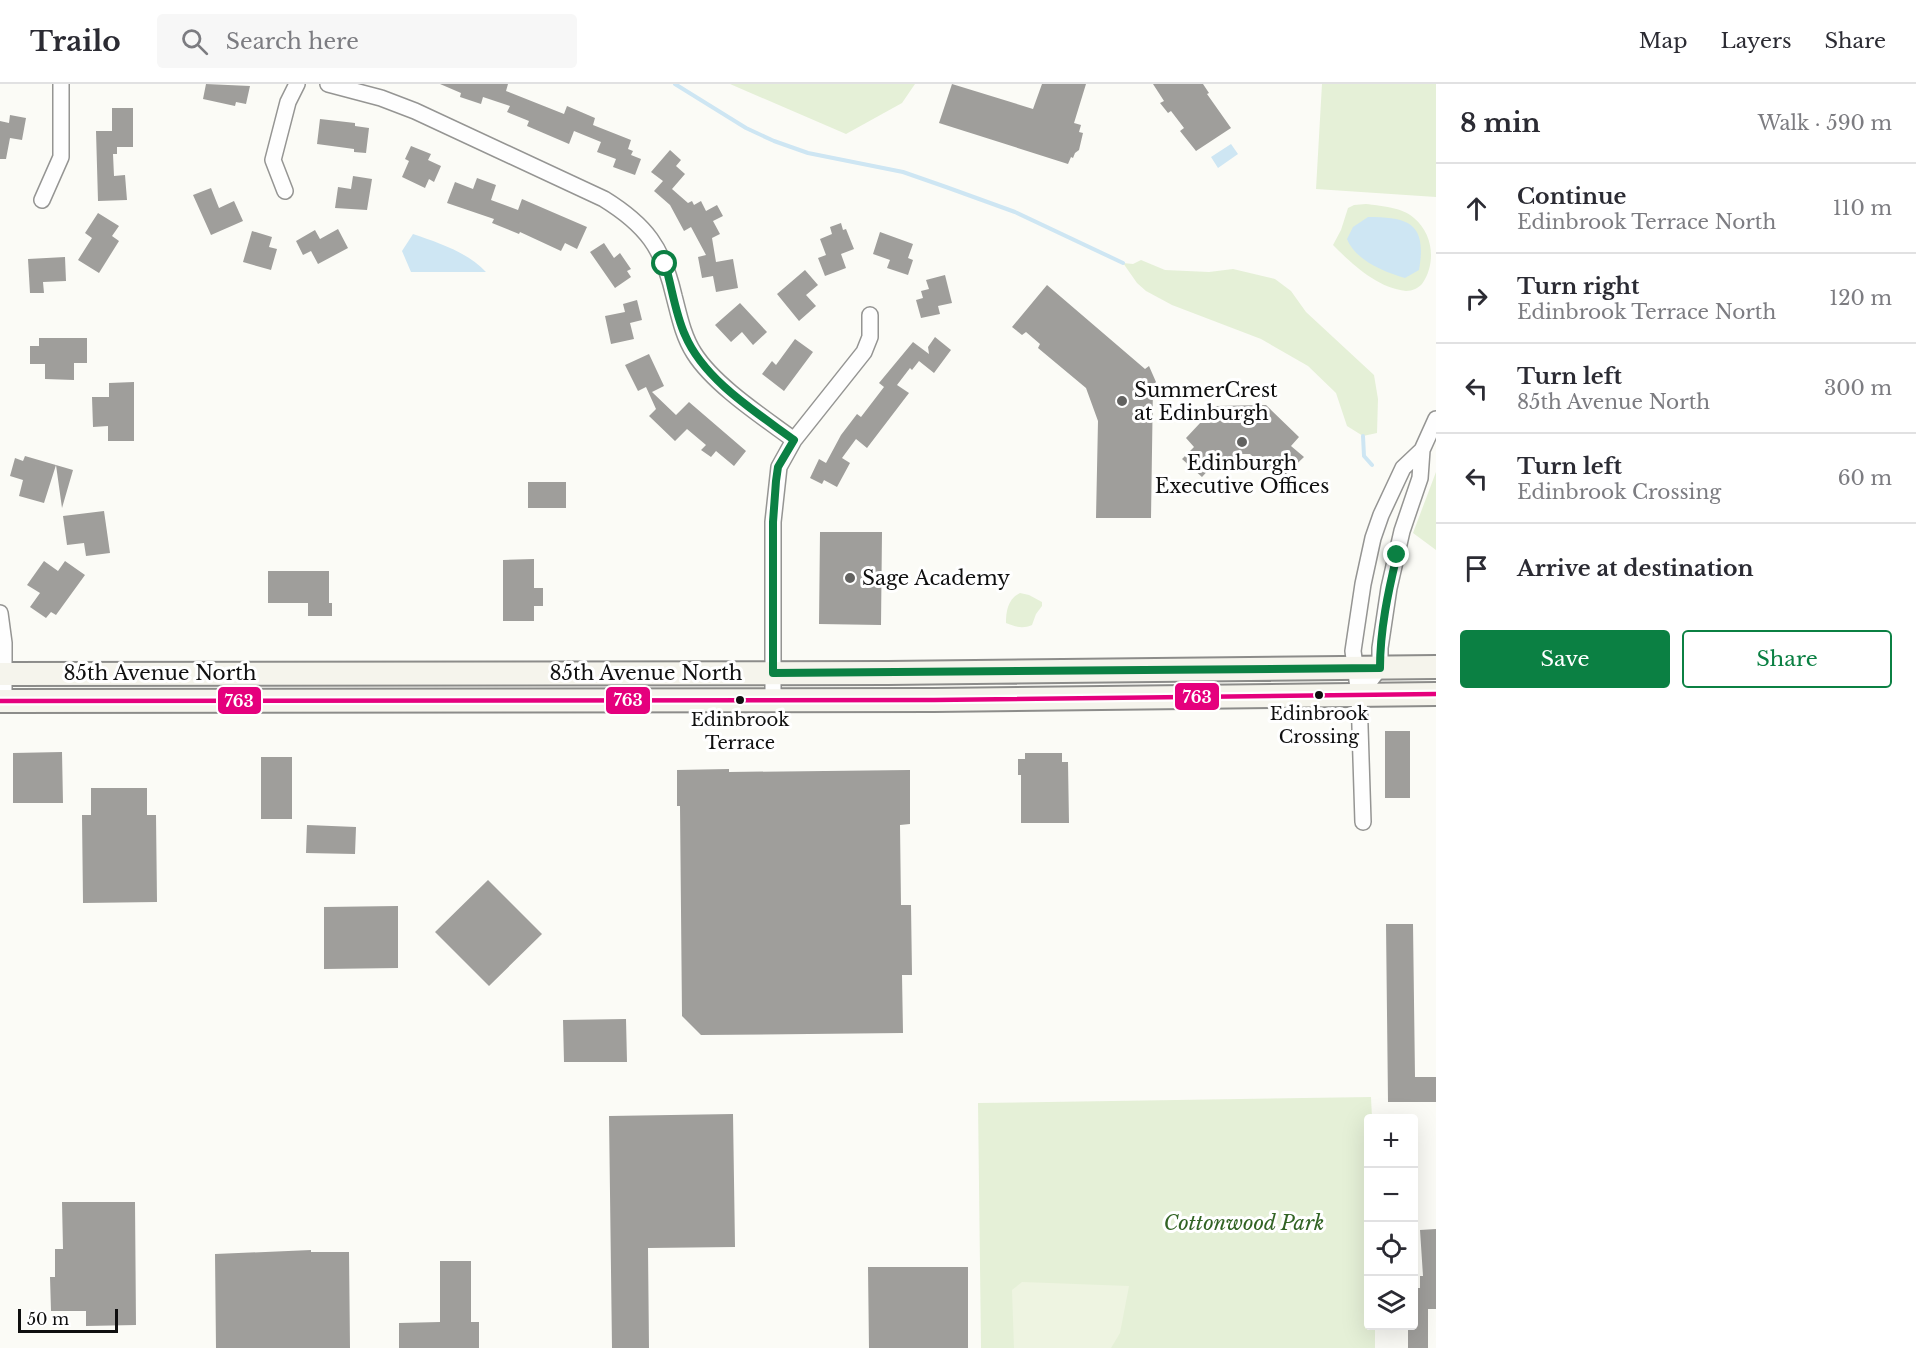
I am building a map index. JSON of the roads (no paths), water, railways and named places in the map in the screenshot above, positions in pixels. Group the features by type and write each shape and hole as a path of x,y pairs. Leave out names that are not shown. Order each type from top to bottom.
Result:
{"main road":[{"name":"85th Avenue North","path":"2,674 773,673 1436,667"},
{"name":"85th Avenue North","path":"2,701 773,700 1436,694"}],"street":[{"path":"42,200 61,157 61,84"},
{"path":"285,191 273,160 288,102 297,84"},
{"path":"328,84 381,98 415,111 604,199 621,210 639,224 654,243 665,264 684,333 694,353 707,370 723,384 794,440"},
{"path":"773,700 773,522 778,467 794,440 864,352 870,338 870,315"},
{"path":"1359,695 1380,668 1380,648 1389,588 1402,531 1420,478 1422,450 1436,419"},
{"path":"1363,822 1359,695 1353,651 1363,584 1373,538 1381,515 1403,468 1422,450"},
{"path":"1363,584 1389,588"},
{"path":"0,613 4,644 2,701"}],"water":[{"path":"1231,144 1238,154 1218,168 1211,157"},
{"path":"1368,217 1395,219 1412,226 1420,242 1419,270 1405,278 1380,269 1356,253 1347,239 1353,227"},
{"path":"413,234 461,254 486,272 411,272 402,251"}],"waterway":[{"path":"675,84 746,128 774,141 808,153 903,172 946,187 1015,212 1123,263"},
{"path":"1363,436 1364,456 1372,465"}],"place":[{"name":"SummerCrest at Edinburgh","path":"1122,401"},
{"name":"Edinburgh Executive Offices","path":"1242,442"},
{"name":"Sage Academy","path":"850,578"},
{"name":"Edinbrook Crossing","path":"1319,695"},
{"name":"Edinbrook Terrace","path":"740,700"}],"park label":[{"name":"Cottonwood Park","path":"1244,1223"}]}
